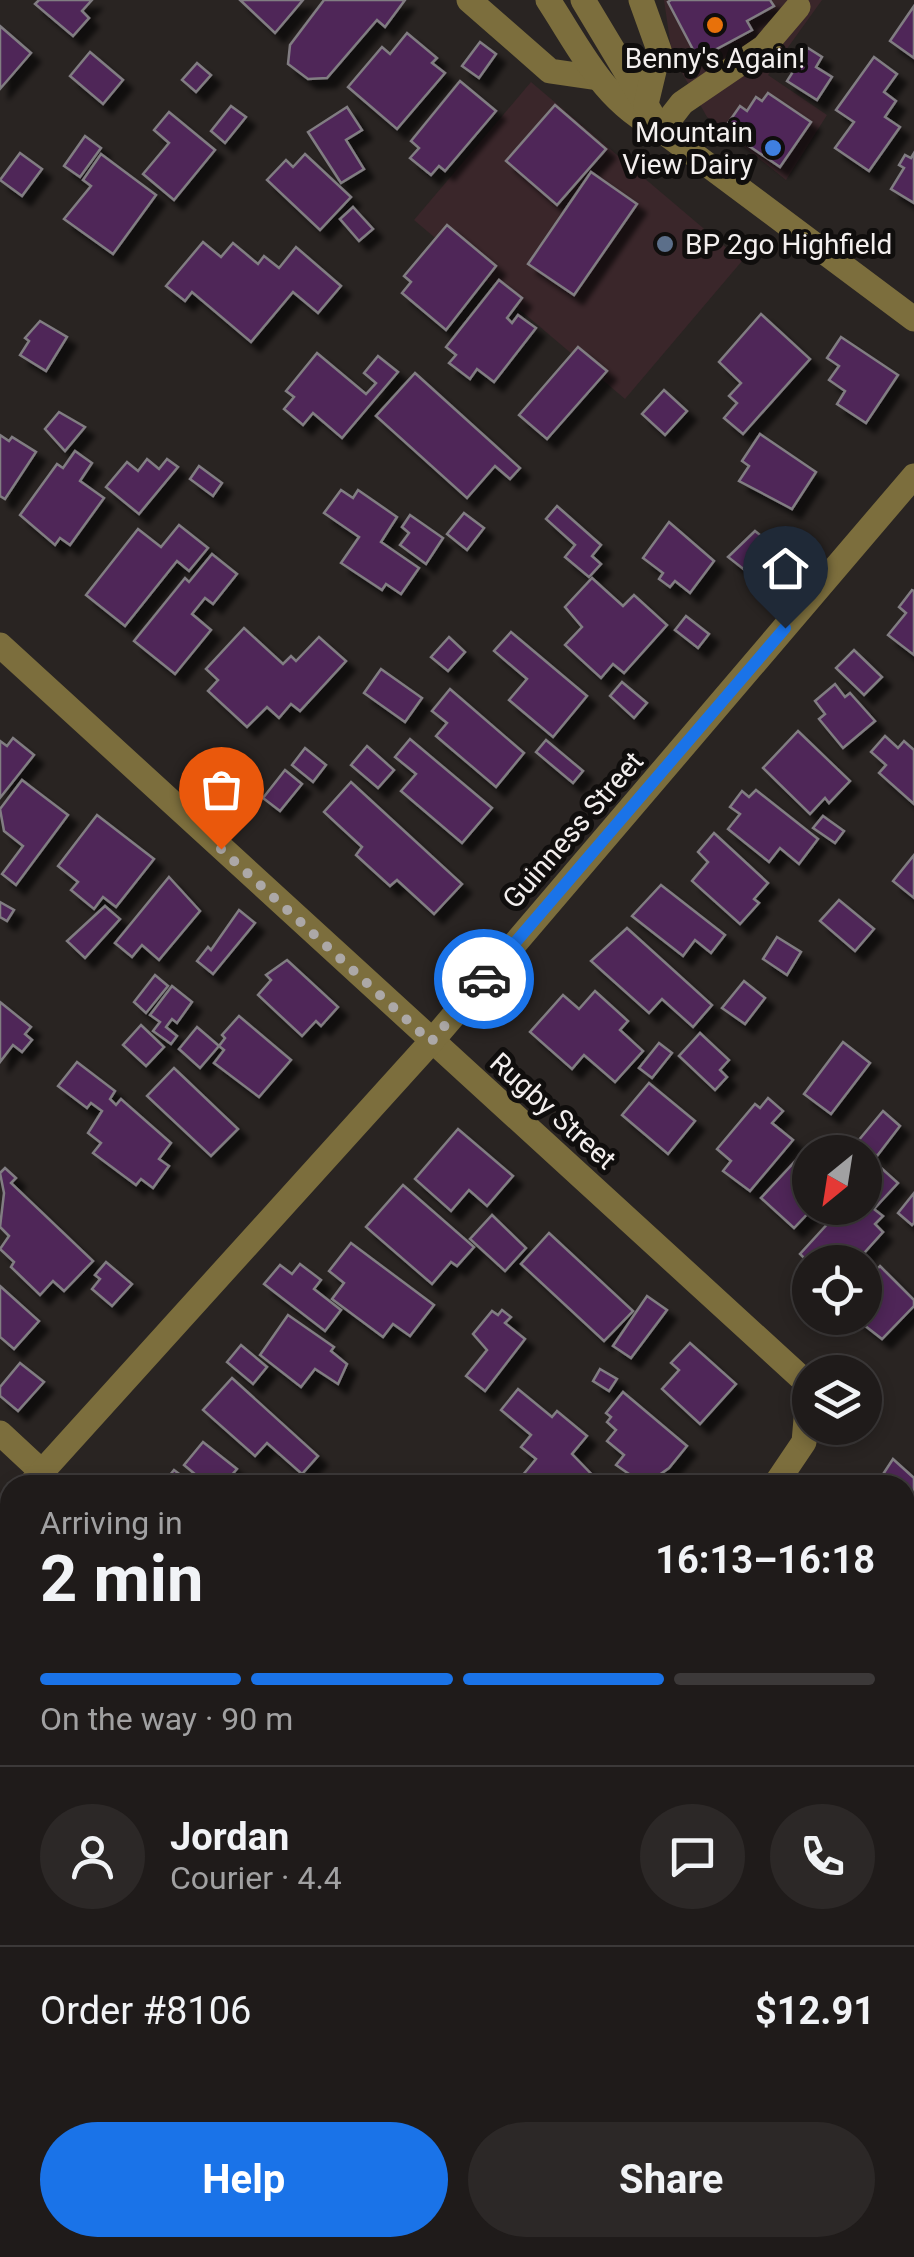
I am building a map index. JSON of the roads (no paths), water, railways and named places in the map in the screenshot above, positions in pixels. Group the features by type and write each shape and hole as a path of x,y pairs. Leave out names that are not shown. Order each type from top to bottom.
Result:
{"street":[{"path":"470,0 550,71 598,78"},
{"path":"548,0 598,78 628,114 661,130 914,319"},
{"path":"583,0 661,130"},
{"path":"641,0 659,50 646,104"},
{"path":"661,130 682,103 764,47 798,7"},
{"name":"Guinness Street","path":"39,1475 431,1042 914,476"},
{"name":"Rugby Street","path":"0,645 809,1385 804,1442 782,1475"},
{"path":"0,1433 34,1475"}],"place":[{"name":"Benny's Again!","path":"715,25"},
{"name":"Mountain View Dairy","path":"773,148"},
{"name":"BP 2go Highfield","path":"665,244"}]}
